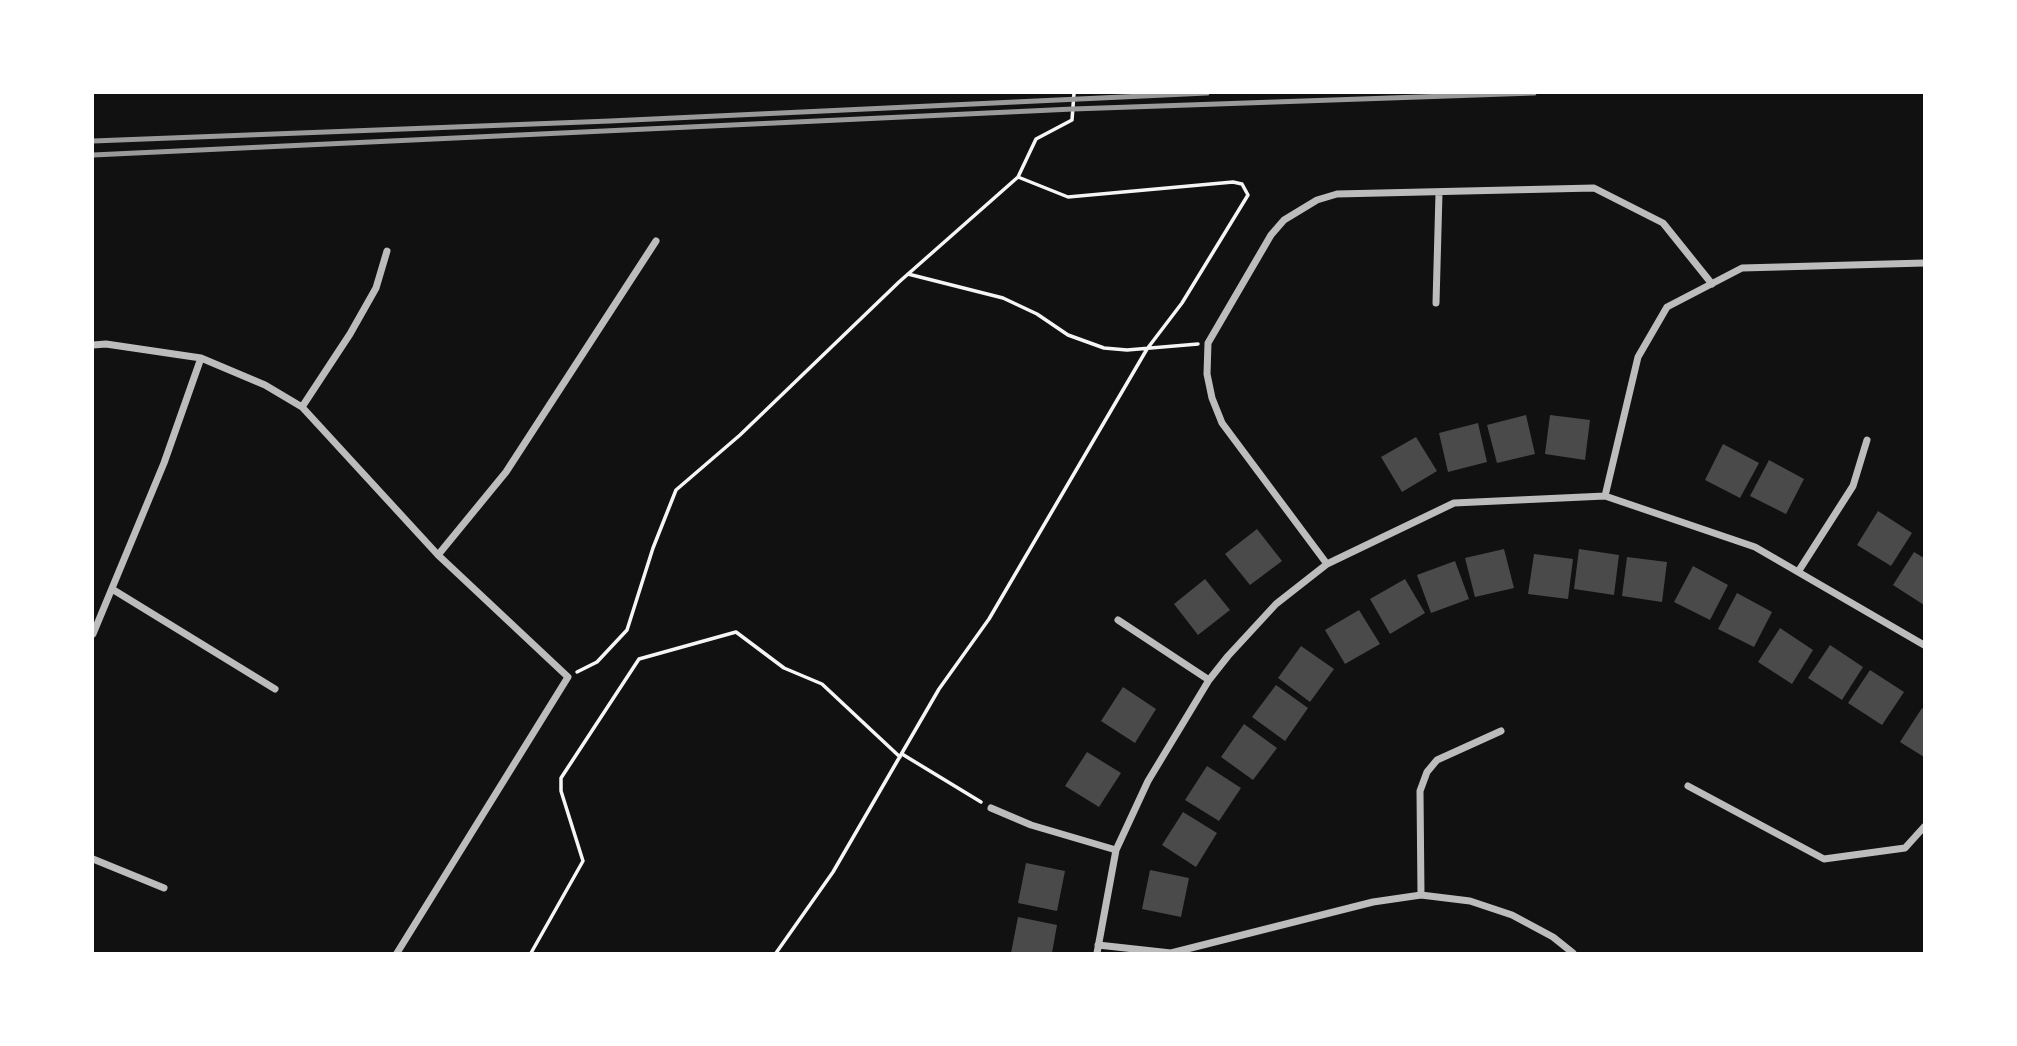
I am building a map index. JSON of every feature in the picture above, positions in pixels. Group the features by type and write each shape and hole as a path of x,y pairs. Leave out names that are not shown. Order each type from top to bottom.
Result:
{"street":[{"path":"1327,564 1222,423 1216,411 1207,374 1208,343 1271,235 1301,208 1337,194 1594,188 1662,223 1712,284"},
{"path":"1436,303 1439,193"},
{"path":"438,555 506,472 656,241"},
{"path":"302,407 350,334 376,288 387,251"},
{"path":"1605,496 1638,357 1667,307 1742,268 1924,263"},
{"path":"93,345 106,344 201,358 265,384 302,407 438,555 568,677 397,953"},
{"path":"93,634 164,463 201,358"},
{"path":"1798,572 1853,486 1867,440"},
{"path":"1573,953 1553,937 1512,915 1470,901 1421,895 1373,902 1171,953 1098,949 1116,850 1147,781 1209,680 1268,612 1327,564 1454,503 1605,496 1755,547 1924,645"},
{"path":"111,589 275,689"},
{"path":"1118,620 1209,680"},
{"path":"1421,895 1420,791 1427,772 1437,760 1502,731"},
{"path":"1688,786 1824,859 1905,848 1924,827"},
{"path":"990,808 1031,825 1116,850"},
{"path":"93,859 163,888"}],"path":[{"path":"568,677 597,662 628,630 653,548 676,490 740,435 908,274 1018,177 1036,139 1072,120 1074,93"},
{"path":"776,953 833,872 939,689 995,608 1147,349 1182,303 1248,195 1242,184 1233,181 1068,197 1018,177"},
{"path":"908,274 1003,298 1088,344 1127,351 1208,343"},
{"path":"531,953 583,862 561,791 561,778 639,659 736,632 784,668 822,684 901,756 990,808"}],"building":[{"path":"1526,415 1535,454 1497,463 1487,425"},
{"path":"1550,415 1590,420 1585,460 1545,454"},
{"path":"1478,423 1487,462 1448,472 1439,433"},
{"path":"1416,437 1437,471 1402,492 1381,457"},
{"path":"1723,444 1759,463 1740,498 1705,480"},
{"path":"1769,460 1804,479 1786,514 1750,496"},
{"path":"1878,511 1912,533 1891,566 1857,545"},
{"path":"1257,529 1282,561 1250,585 1225,554"},
{"path":"1504,549 1514,588 1475,597 1465,558"},
{"path":"1579,549 1619,555 1614,595 1574,589"},
{"path":"1914,552 1924,558 1924,605 1893,585"},
{"path":"1534,554 1573,559 1568,599 1528,594"},
{"path":"1627,557 1667,562 1662,602 1622,596"},
{"path":"1455,561 1469,599 1431,613 1417,575"},
{"path":"1693,566 1728,585 1710,620 1674,602"},
{"path":"1205,579 1230,610 1198,635 1174,604"},
{"path":"1405,579 1425,613 1390,634 1370,599"},
{"path":"1737,593 1772,612 1754,647 1718,629"},
{"path":"1359,610 1380,644 1345,664 1325,630"},
{"path":"1780,628 1813,650 1792,684 1758,662"},
{"path":"1830,645 1863,667 1842,700 1808,678"},
{"path":"1301,646 1334,669 1310,702 1278,678"},
{"path":"1870,670 1904,692 1882,725 1848,703"},
{"path":"1276,685 1308,708 1285,741 1252,717"},
{"path":"1123,687 1156,709 1135,743 1101,721"},
{"path":"1922,708 1924,710 1924,757 1900,742"},
{"path":"1244,724 1277,748 1253,780 1221,757"},
{"path":"1087,752 1121,773 1099,807 1065,786"},
{"path":"1207,766 1241,788 1219,821 1185,800"},
{"path":"1183,812 1217,833 1196,867 1162,845"},
{"path":"1026,863 1065,871 1057,911 1018,903"},
{"path":"1150,870 1189,878 1181,917 1142,909"},
{"path":"1018,917 1057,925 1052,953 1011,953"}],"railway":[{"path":"93,141 610,121 1207,93"},
{"path":"93,155 1073,109 1534,93"}]}
